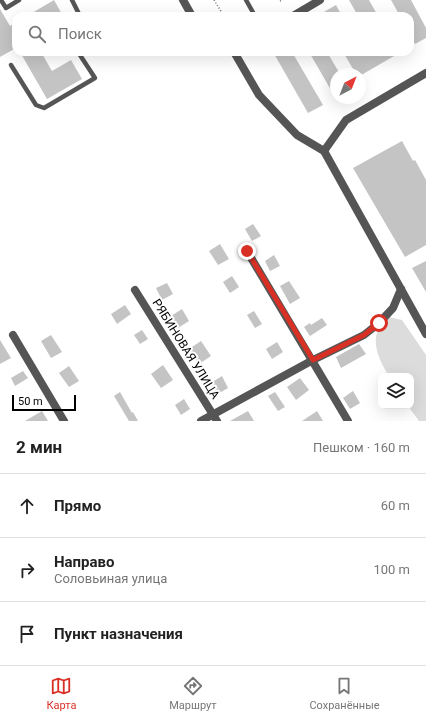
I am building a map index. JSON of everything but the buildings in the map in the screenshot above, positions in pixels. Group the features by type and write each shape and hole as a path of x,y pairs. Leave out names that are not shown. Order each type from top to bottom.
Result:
{"street":[{"path":"183,0 190,12"},
{"path":"300,12 320,0"},
{"path":"236,56 259,95 297,135 324,151 426,334"},
{"path":"324,151 346,120 426,73"},
{"path":"247,251 348,421"},
{"path":"201,421 215,418 313,360 364,335 379,323 393,308 401,289"},
{"name":"РЯБИНОВАЯ УЛИЦА","path":"135,290 215,418"},
{"path":"12,335 64,421"}],"lane":[{"path":"1,0 6,8 19,0"},
{"path":"72,0 78,12"},
{"path":"246,0 253,12"},
{"path":"11,65 36,106 44,108 95,78 81,56"}],"path":[{"path":"214,0 222,12"}],"shaded area":[{"path":"389,317 402,320 426,355 426,421 419,421 410,409 414,409 414,373 387,373 382,365 376,345 377,332 380,326"}],"route":[{"path":"247,251 313,360 364,335 379,323"}]}
